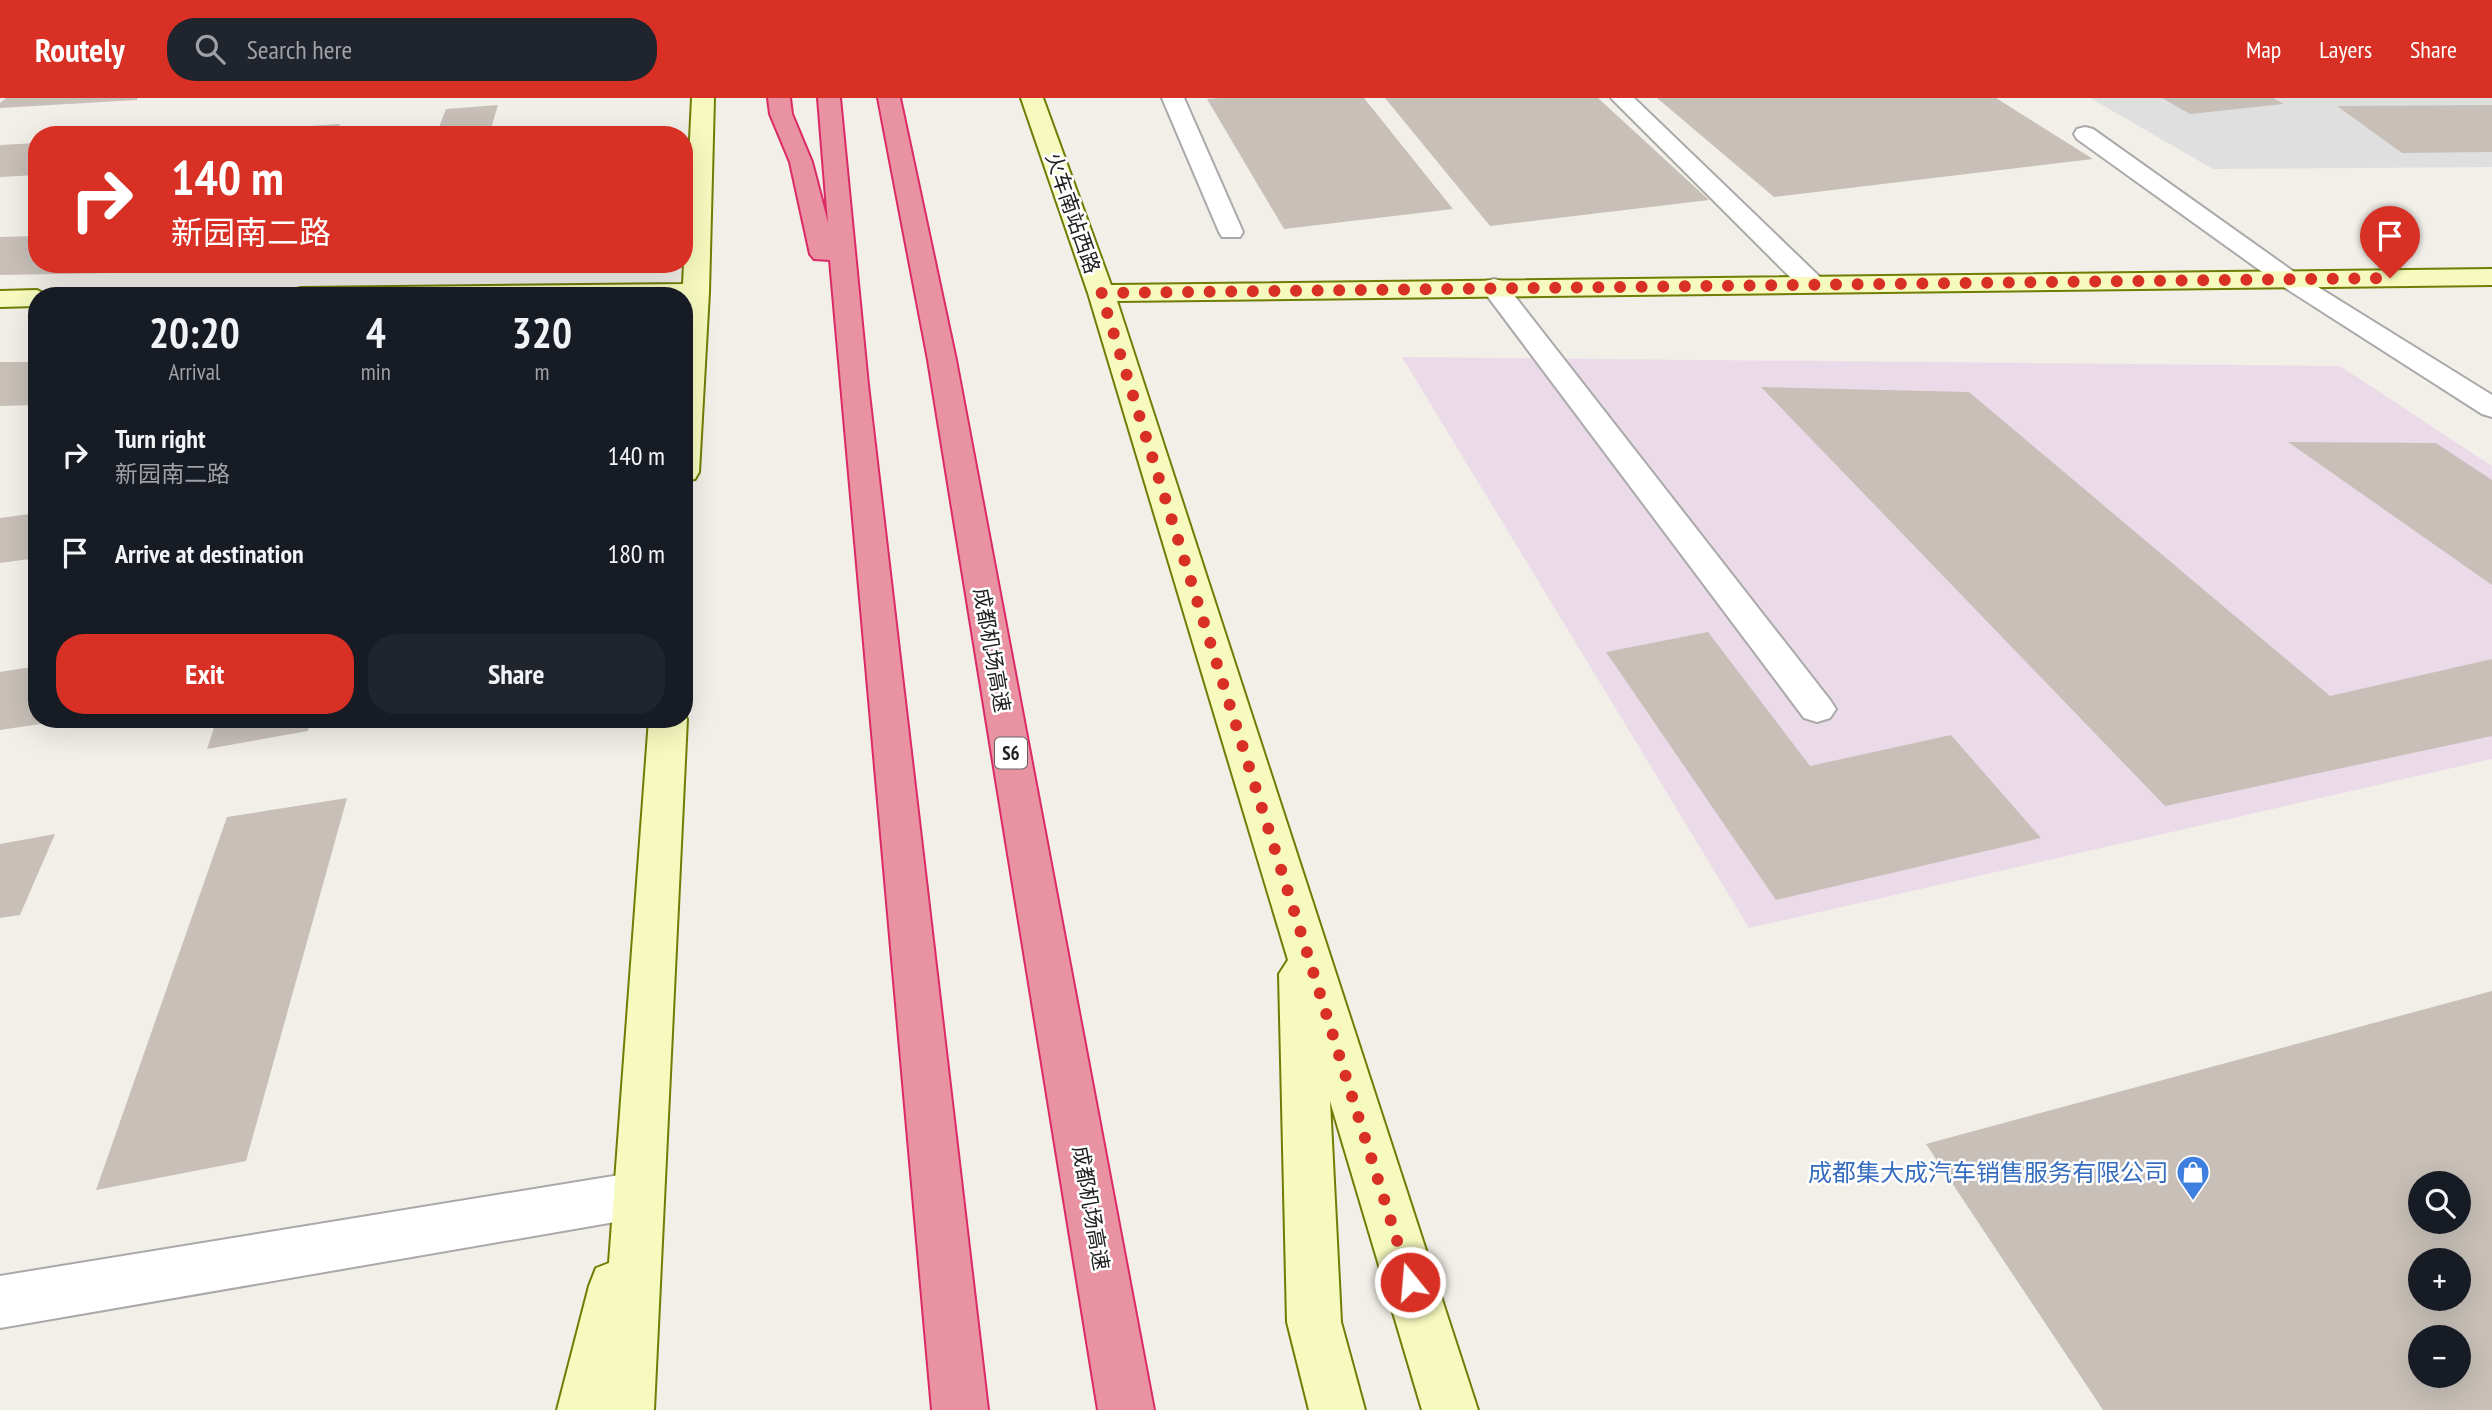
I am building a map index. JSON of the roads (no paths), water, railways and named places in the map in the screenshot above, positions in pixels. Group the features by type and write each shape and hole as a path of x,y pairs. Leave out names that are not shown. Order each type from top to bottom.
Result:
{"highway":[{"path":"779,98 781,114 801,162 854,385"},
{"path":"829,98 854,385 960,1410"},
{"name":"成都机场高速","path":"889,98 942,360 1126,1410"},
{"path":"896,136 899,98"}],"main road":[{"path":"693,337 703,98"},
{"name":"火车南站西路","path":"1032,98 1101,293 1450,1410"},
{"path":"1101,293 2492,277"},
{"path":"0,299 28,298"},
{"path":"626,1410 667,728"},
{"path":"1299,924 1314,1322 1337,1410"},
{"path":"585,1410 638,1195"}],"street":[{"path":"1173,98 1231,232"},
{"path":"1622,98 1813,285"},
{"path":"2085,134 2288,279 2492,408"},
{"path":"1494,287 1817,709"},
{"path":"0,1301 638,1195"}],"place":[{"name":"成都集大成汽车销售服务有限公司","path":"2193,1202"}]}
